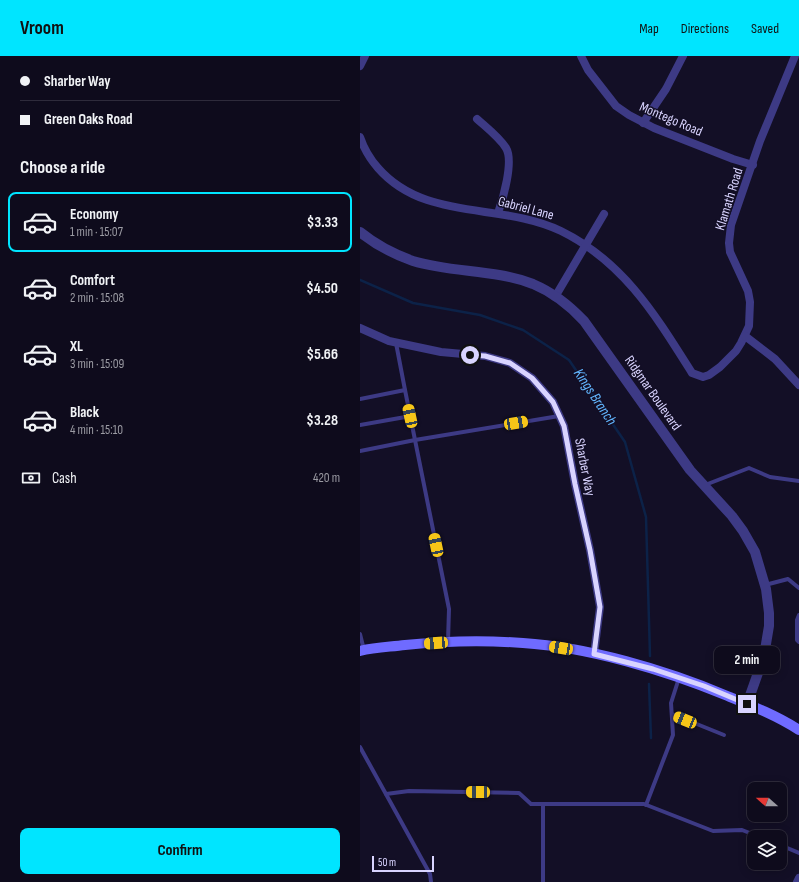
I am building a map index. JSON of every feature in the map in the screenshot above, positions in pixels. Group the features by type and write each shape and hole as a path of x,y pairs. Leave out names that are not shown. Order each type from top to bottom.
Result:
{"main road":[{"path":"362,650 448,642 486,641 550,646 594,654 644,666 704,686 747,704 799,730"}],"street":[{"path":"360,66 365,56"},
{"name":"Montego Road","path":"582,56 588,70 616,106 629,115 654,128 733,159 753,165"},
{"path":"643,123 666,89 683,56"},
{"name":"Klamath Road","path":"698,376 709,375 720,367 736,351 749,326 750,313 748,291 730,252 729,243 731,225 753,165 760,141 795,56"},
{"path":"477,119 499,139 507,150 508,156 504,194 498,213"},
{"name":"Gabriel Lane","path":"360,137 363,146 373,162 387,178 401,189 423,200 445,206 519,217 560,231 585,246 606,261 626,279 646,302 692,373 698,376"},
{"path":"555,296 604,214"},
{"name":"Ridgmar Boulevard","path":"360,232 370,240 391,252 414,261 442,267 509,277 532,284 555,296 584,321 690,470 744,531 755,552 764,585 769,613 769,626 764,656 747,704"},
{"name":"Sharber Way","path":"360,328 396,343 441,352 485,356 510,363 532,378 553,402 564,426 590,550 600,607 594,654"},
{"path":"745,336 775,358 799,385"},
{"path":"797,882 799,878"}],"lane":[{"path":"396,343 450,610 448,642"},
{"path":"360,400 405,390"},
{"path":"360,425 410,416"},
{"path":"360,451 415,440 559,416"},
{"path":"704,485 749,468 770,477 799,481"},
{"path":"764,585 788,579 799,588"},
{"path":"799,615 797,620 797,640 799,642"},
{"path":"360,634 362,650"},
{"path":"646,805 673,734 671,703 679,678"},
{"path":"672,714 724,735"},
{"path":"360,747 430,874 431,882"},
{"path":"386,794 410,791 519,793 531,804 646,805 713,831 742,830 747,832"},
{"path":"543,882 544,804"},
{"path":"787,848 799,853"}],"waterway":[{"name":"Kings Branch","path":"360,280 413,303 480,315 523,330 569,360 625,442 646,517 650,656"},
{"name":"Kings Branch","path":"649,684 651,738"}],"route":[{"path":"470,355 485,356 510,363 532,378 553,402 564,426 590,550 600,607 594,654 644,666 704,686 747,704"}]}
